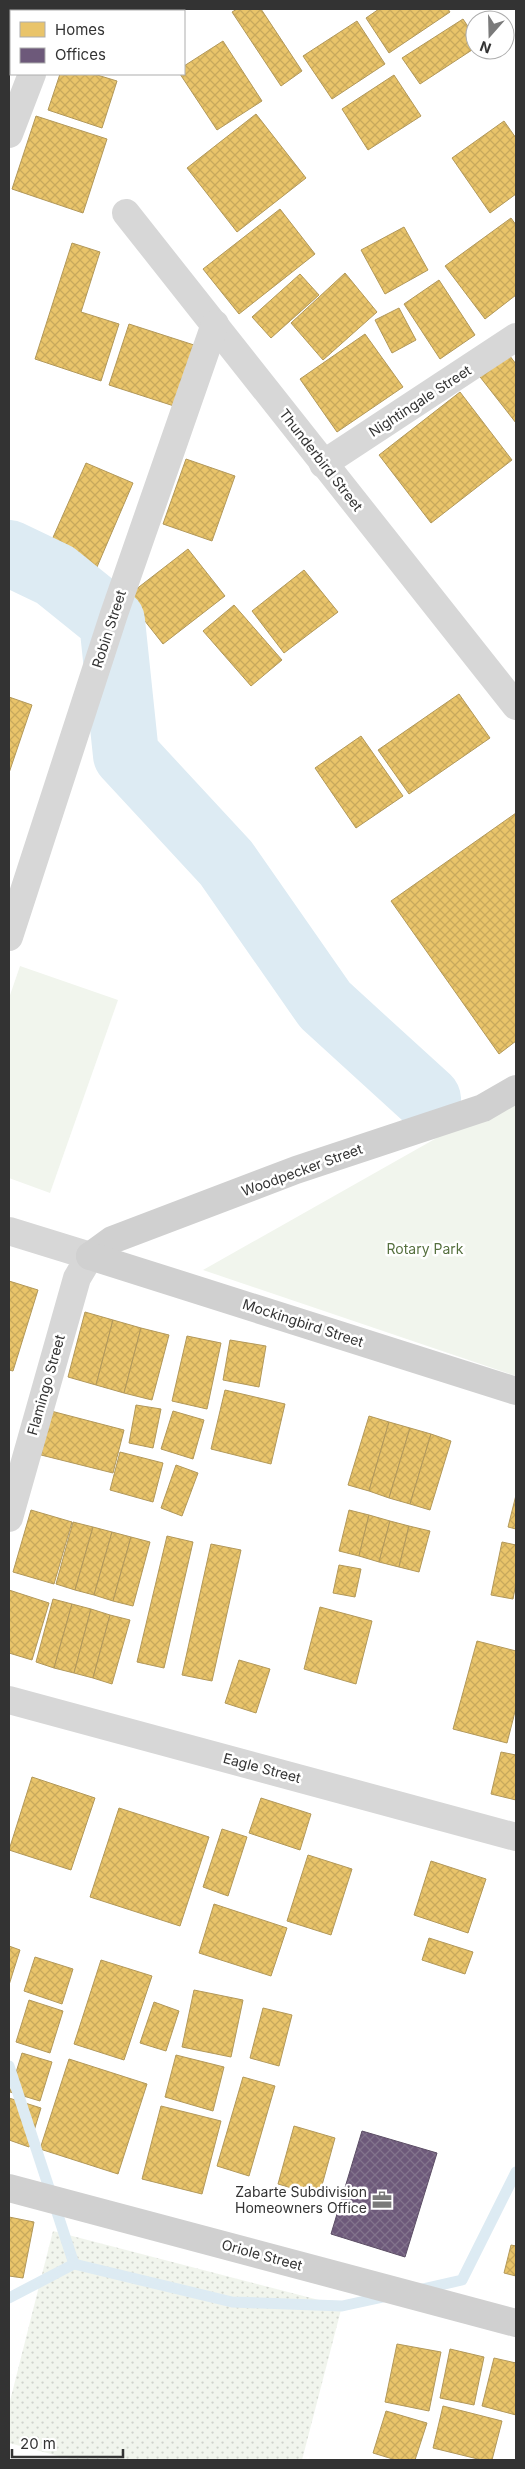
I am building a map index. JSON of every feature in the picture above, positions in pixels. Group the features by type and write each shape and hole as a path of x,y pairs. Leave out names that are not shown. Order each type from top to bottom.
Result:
{"street":[{"path":"9,134 32,75"},
{"name":"Thunderbird Street","path":"126,213 216,324 323,464 516,706"},
{"name":"Robin Street","path":"9,937 114,614 216,324"},
{"name":"Nightingale Street","path":"323,464 516,337"},
{"name":"Woodpecker Street","path":"90,1256 112,1240 296,1170 483,1108 516,1089"},
{"path":"9,1231 90,1256"},
{"name":"Mockingbird Street","path":"90,1256 516,1391"},
{"name":"Flamingo Street","path":"9,1518 77,1278 90,1256"},
{"name":"Eagle Street","path":"9,1700 516,1836"},
{"name":"Oriole Street","path":"9,2188 516,2323"}],"green space":[{"path":"20,966 118,1000 50,1193 9,1178 9,998"},
{"name":"Rotary Park","path":"516,1093 516,1376 203,1270"},
{"path":"53,2231 342,2306 302,2460 74,2460 9,2443 9,2405"}],"building: Homes":[{"path":"99,9 144,9 144,10"},
{"path":"237,9 261,9 302,71 281,86 232,12"},
{"path":"379,9 448,9 450,12 389,53 366,18"},
{"path":"463,19 465,22 465,55 420,84 402,58"},
{"path":"357,21 385,64 332,99 303,56"},
{"path":"223,41 262,101 217,130 181,75 185,75 185,65"},
{"path":"60,75 97,75 117,81 102,128 48,110"},
{"path":"394,75 421,116 368,150 342,109"},
{"path":"256,114 306,178 237,232 187,168"},
{"path":"36,116 107,139 83,213 12,189"},
{"path":"504,121 516,138 516,194 490,213 452,158"},
{"path":"280,209 315,254 239,314 203,269"},
{"path":"511,218 516,225 516,295 485,319 445,266"},
{"path":"404,227 428,270 385,294 361,250"},
{"path":"72,243 100,252 81,312 119,324 101,381 35,359"},
{"path":"345,273 377,312 323,360 291,323"},
{"path":"300,274 319,295 271,338 252,317"},
{"path":"439,280 475,335 440,359 404,304"},
{"path":"399,308 416,340 392,353 375,320"},
{"path":"129,324 194,345 174,406 109,385"},
{"path":"365,334 403,387 337,432 300,379"},
{"path":"506,351 516,364 516,423 477,373"},
{"path":"460,392 512,460 431,523 379,455"},
{"path":"186,459 235,476 212,541 163,524"},
{"path":"86,463 133,483 91,581 43,560"},
{"path":"188,549 225,596 163,644 126,597"},
{"path":"304,570 338,612 284,653 252,611"},
{"path":"234,605 282,660 251,686 203,631"},
{"path":"459,694 490,738 409,794 378,750"},
{"path":"9,697 32,705 9,773"},
{"path":"361,736 403,796 356,828 315,768"},
{"path":"516,813 516,1041 499,1054 391,901"},
{"path":"9,1281 38,1290 13,1371 9,1370"},
{"path":"85,1312 113,1320 96,1385 68,1377"},
{"path":"113,1320 141,1328 124,1393 96,1385"},
{"path":"141,1328 169,1335 152,1400 124,1393"},
{"path":"187,1336 221,1343 207,1409 172,1401"},
{"path":"230,1340 266,1346 259,1387 223,1380"},
{"path":"225,1390 285,1404 271,1464 211,1449"},
{"path":"136,1405 161,1409 153,1448 129,1443"},
{"path":"51,1411 124,1430 113,1473 41,1455"},
{"path":"173,1411 204,1420 193,1459 161,1449"},
{"path":"369,1416 389,1422 369,1491 348,1485"},
{"path":"389,1422 410,1428 389,1498 369,1491"},
{"path":"410,1428 431,1434 410,1504 389,1498"},
{"path":"431,1434 451,1441 430,1510 410,1504"},
{"path":"120,1452 163,1463 153,1502 110,1490"},
{"path":"176,1465 198,1473 182,1516 161,1508"},
{"path":"516,1495 516,1529 508,1527"},
{"path":"31,1510 72,1522 54,1584 13,1572"},
{"path":"349,1510 369,1515 359,1556 339,1551"},
{"path":"369,1515 390,1521 379,1562 359,1556"},
{"path":"390,1521 409,1526 399,1567 379,1562"},
{"path":"73,1522 93,1527 75,1590 56,1584"},
{"path":"409,1526 430,1531 419,1572 399,1567"},
{"path":"93,1527 112,1532 94,1595 75,1590"},
{"path":"112,1532 131,1537 113,1601 94,1595"},
{"path":"167,1536 193,1542 164,1668 137,1662"},
{"path":"131,1537 150,1542 133,1606 113,1601"},
{"path":"502,1542 516,1545 516,1583 513,1599 491,1595"},
{"path":"211,1544 241,1550 212,1681 182,1675"},
{"path":"339,1565 361,1569 355,1597 333,1593"},
{"path":"9,1590 49,1603 32,1660 9,1653"},
{"path":"53,1599 72,1604 54,1668 36,1662"},
{"path":"72,1604 91,1609 74,1673 54,1668"},
{"path":"320,1607 372,1621 356,1684 304,1669"},
{"path":"91,1609 110,1615 93,1678 74,1673"},
{"path":"110,1615 130,1620 112,1684 93,1678"},
{"path":"477,1641 516,1651 516,1708 507,1743 453,1729"},
{"path":"239,1660 270,1669 256,1713 225,1703"},
{"path":"501,1752 516,1755 516,1800 491,1794"},
{"path":"32,1777 95,1798 71,1870 9,1850"},
{"path":"261,1798 311,1814 300,1850 249,1833"},
{"path":"119,1808 209,1837 180,1926 90,1897"},
{"path":"222,1829 247,1837 228,1896 203,1887"},
{"path":"308,1855 352,1869 331,1935 287,1921"},
{"path":"431,1861 486,1879 468,1933 414,1915"},
{"path":"214,1904 287,1928 271,1976 199,1953"},
{"path":"429,1938 473,1952 465,1974 422,1960"},
{"path":"9,1946 20,1950 9,1985"},
{"path":"35,1957 73,1969 62,2004 24,1991"},
{"path":"101,1960 152,1976 124,2060 74,2044"},
{"path":"194,1990 243,2000 231,2057 182,2047"},
{"path":"29,2000 63,2011 50,2053 16,2042"},
{"path":"154,2002 179,2011 166,2051 140,2043"},
{"path":"263,2008 292,2015 279,2066 250,2058"},
{"path":"22,2053 52,2062 40,2101 10,2092"},
{"path":"176,2055 224,2067 213,2111 165,2097"},
{"path":"69,2059 147,2084 118,2174 40,2149"},
{"path":"243,2077 275,2086 249,2176 217,2166"},
{"path":"9,2098 41,2108 29,2147 9,2140"},
{"path":"161,2106 221,2121 202,2194 142,2179"},
{"path":"294,2126 335,2138 319,2196 278,2184"},
{"path":"9,2217 34,2222 23,2278 9,2276"},
{"path":"511,2245 516,2246 516,2276 504,2273"},
{"path":"397,2344 441,2352 429,2411 385,2402"},
{"path":"450,2349 484,2357 474,2405 440,2398"},
{"path":"494,2358 516,2363 516,2415 482,2406"},
{"path":"443,2406 502,2421 492,2460 482,2460 433,2448"},
{"path":"386,2411 427,2423 415,2460 396,2460 373,2453"}],"building: Offices":[{"path":"362,2131 437,2153 405,2257 331,2234"}],"waterway":[{"path":"9,553 55,575 112,621 126,755 226,863 325,1005 428,1099"},
{"path":"9,2066 74,2264"},
{"path":"418,2290 462,2280 516,2172"},
{"path":"9,2298 74,2264 232,2302 342,2306 388,2296"}],"place":[{"name":"Zabarte Subdivision Homeowners Office","path":"382,2200"}]}
